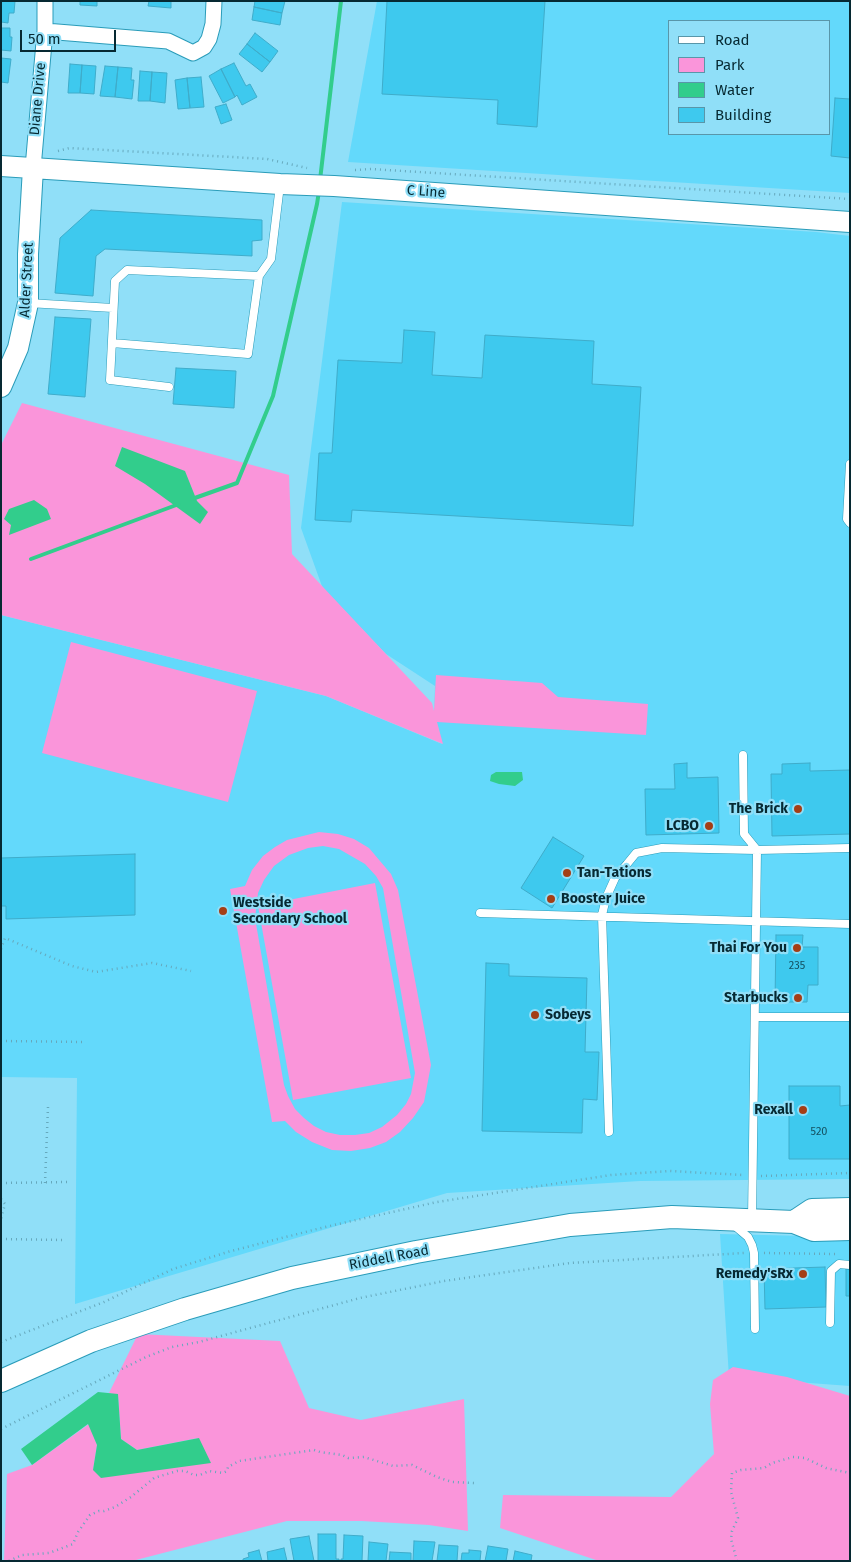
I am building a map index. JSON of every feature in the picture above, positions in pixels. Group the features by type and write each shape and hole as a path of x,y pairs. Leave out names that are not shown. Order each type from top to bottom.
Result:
{"main road":[{"path":"794,1222 812,1210 850,1209"},
{"name":"Riddell Road","path":"1,1381 62,1353 194,1306 292,1278 416,1252 570,1225 672,1216 794,1222 814,1230 850,1229"}],"street":[{"name":"Diane Drive","path":"33,168 45,31 45,1"},
{"path":"45,31 168,41 193,53 204,47 209,39 213,24 214,1"},
{"name":"C Line","path":"1,166 280,184 318,180 850,222"},
{"name":"Alder Street","path":"1,387 18,348 28,303 28,254 33,168"}],"lane":[{"path":"112,343 248,354 259,276 271,259 280,184"},
{"path":"169,387 110,380 116,281 127,270 259,276"},
{"path":"28,303 113,308"},
{"path":"850,464 846,519 850,523"},
{"path":"743,756 744,834 757,850 752,1219"},
{"path":"609,1132 602,915 606,898 615,878 636,853 662,848 757,850 850,848"},
{"path":"480,913 602,915 850,924"},
{"path":"756,1017 850,1017"},
{"path":"726,1218 742,1230 748,1238 754,1253 754,1329"},
{"path":"830,1323 832,1272 839,1264 850,1264"}],"path":[{"path":"58,151 70,148 267,159 318,180"},
{"path":"353,170 372,169 850,199"},
{"path":"1,949 5,938 72,966 96,972 152,964 191,971"},
{"path":"1,1041 85,1042"},
{"path":"45,1182 48,1107"},
{"path":"1,1342 104,1302 173,1269 231,1251 325,1227 437,1202 610,1175 670,1171 753,1175 850,1173"},
{"path":"1,1182 68,1182"},
{"path":"1,1199 5,1204 1,1219"},
{"path":"1,1239 64,1240"},
{"path":"1,1429 146,1357 172,1347 198,1342 360,1298 444,1281 570,1263 754,1253 840,1254"},
{"path":"9,1561 22,1555 49,1553 74,1544 78,1532 90,1516 99,1511 115,1507 131,1498 154,1478 177,1471 185,1471 194,1475 200,1475 209,1470 223,1473 227,1471 228,1467 239,1461 314,1450 342,1455 348,1458 364,1457 393,1466 412,1465 452,1482 474,1483"},
{"path":"738,1561 730,1539 738,1518 731,1492 732,1473 764,1468 772,1463 793,1457 805,1458 826,1468 850,1473"}],"shaded area":[{"path":"377,1 850,1 850,193 348,162"},
{"path":"342,202 816,232 850,236 850,1179 640,1181 447,1193 75,1304 77,1078 1,1077 1,615 326,696 442,744 434,722 435,686 386,654 323,589 301,528"},
{"path":"720,1234 850,1237 850,1386 729,1377"}],"green space":[{"path":"22,403 289,475 292,554 432,703 434,711 436,675 542,683 558,697 648,704 646,735 437,722 443,744 326,696 1,615 1,445"},
{"path":"71,642 257,691 228,802 42,753"},
{"path":"319,832 338,834 354,839 369,848 391,874 398,890 431,1065 424,1102 413,1118 400,1132 386,1142 370,1148 351,1151 332,1150 312,1142 296,1132 285,1121 272,1122 230,889 245,886 252,870 263,856 287,840","holes":["323,846 339,849 365,864 376,876 383,888 415,1073 411,1094 397,1115 382,1127 369,1133 355,1135 340,1135 326,1132 314,1126 295,1109 288,1096 284,1085 255,918 258,893 274,866 289,855 308,848"]},
{"path":"375,883 411,1078 293,1100 258,906"},
{"path":"138,1334 280,1341 309,1408 361,1420 464,1399 468,1531 429,1525 362,1521 287,1521 132,1561 4,1561 7,1474 32,1465 89,1424 97,1445 93,1470 198,1438 137,1450 121,1439 118,1395 109,1393"},
{"path":"733,1367 787,1377 850,1396 850,1561 599,1561 500,1528 503,1495 671,1497 714,1454 710,1404 713,1380"}],"water":[{"path":"122,447 185,471 197,501 208,512 200,524 145,484 115,466"},
{"path":"34,500 47,509 51,519 9,535 11,525 4,519 9,509"},
{"path":"496,772 522,772 523,780 515,786 490,781 491,775"},
{"path":"98,1392 118,1394 121,1439 137,1450 199,1438 211,1463 101,1478 93,1470 97,1445 88,1424 32,1465 21,1449"}],"building":[{"path":"1,1 15,1 14,13 9,13 8,23 1,22"},
{"path":"80,1 97,1 97,6 80,5"},
{"path":"149,1 171,1 171,8 148,6"},
{"path":"255,1 285,1 282,13 254,7"},
{"path":"387,1 545,1 537,127 497,124 498,100 382,94"},
{"path":"254,7 282,13 280,25 252,20"},
{"path":"1,28 10,28 10,37 12,37 11,51 1,50"},
{"path":"255,33 278,51 270,62 247,44"},
{"path":"247,44 270,62 262,72 239,54"},
{"path":"1,58 11,59 8,83 1,82"},
{"path":"234,63 246,86 250,84 257,97 242,105 237,95 235,97 221,69"},
{"path":"70,64 82,65 80,93 68,93"},
{"path":"82,65 96,66 94,94 80,93"},
{"path":"105,66 118,67 115,97 100,96"},
{"path":"118,67 132,68 131,80 134,80 132,99 115,97"},
{"path":"221,69 235,97 223,103 209,76"},
{"path":"140,71 152,72 150,101 138,101"},
{"path":"152,72 167,73 165,103 150,101"},
{"path":"201,77 204,107 190,108 187,78"},
{"path":"187,78 190,108 178,109 175,80"},
{"path":"835,98 850,99 850,158 831,156"},
{"path":"226,104 232,120 221,124 215,107"},
{"path":"91,210 262,220 262,240 252,241 252,256 105,249 96,256 93,296 55,293 60,238"},
{"path":"55,317 91,319 85,397 48,394"},
{"path":"404,330 435,332 432,375 482,378 485,335 594,341 592,384 641,387 633,526 352,510 351,522 315,520 319,453 332,453 338,360 402,363"},
{"path":"176,368 236,371 234,408 173,404"},
{"path":"687,763 687,778 718,777 719,833 646,835 645,789 675,789 674,764"},
{"path":"810,763 810,771 850,770 850,834 772,836 771,774 782,774 782,764"},
{"path":"553,837 584,856 552,908 521,888"},
{"path":"135,854 135,915 6,919 6,906 1,906 1,858"},
{"path":"776,935 803,935 802,947 818,947 818,985 808,985 807,1002 775,1002"},
{"name":"Sobeys","path":"486,963 509,964 509,976 587,978 585,1052 599,1052 597,1100 583,1099 582,1133 482,1131"},
{"path":"789,1086 840,1086 840,1106 850,1105 850,1159 789,1159"},
{"path":"825,1267 826,1307 765,1309 764,1269"},
{"path":"846,1269 850,1269 850,1296 846,1296"},
{"path":"318,1534 336,1534 336,1559 339,1559 339,1561 318,1561"},
{"path":"344,1535 363,1536 362,1561 341,1561 343,1559"},
{"path":"309,1536 314,1561 294,1561 290,1539"},
{"path":"414,1541 435,1542 432,1561 413,1561"},
{"path":"369,1542 388,1544 386,1561 368,1561"},
{"path":"439,1545 458,1546 457,1561 437,1561"},
{"path":"488,1546 508,1549 506,1561 485,1561"},
{"path":"284,1548 287,1561 268,1561 267,1552"},
{"path":"259,1550 262,1561 243,1561 243,1559 249,1557 248,1553"},
{"path":"469,1550 481,1551 480,1561 461,1561 462,1553 469,1553"},
{"path":"515,1551 532,1555 531,1561 513,1561"},
{"path":"390,1552 411,1553 411,1561 389,1561"}],"waterway":[{"path":"320,180 341,1"},
{"path":"192,499 237,483 273,396 319,191"},
{"path":"31,559 179,504"}],"place":[{"name":"The Brick","path":"798,809"},
{"name":"LCBO","path":"709,826"},
{"name":"Tan-Tations","path":"567,873"},
{"name":"Booster Juice","path":"551,899"},
{"name":"Westside Secondary School","path":"223,911"},
{"name":"Thai For You","path":"797,948"},
{"name":"Starbucks","path":"798,998"},
{"name":"Sobeys","path":"535,1015"},
{"name":"Rexall","path":"803,1110"},
{"name":"Remedy'sRx","path":"803,1274"}]}
